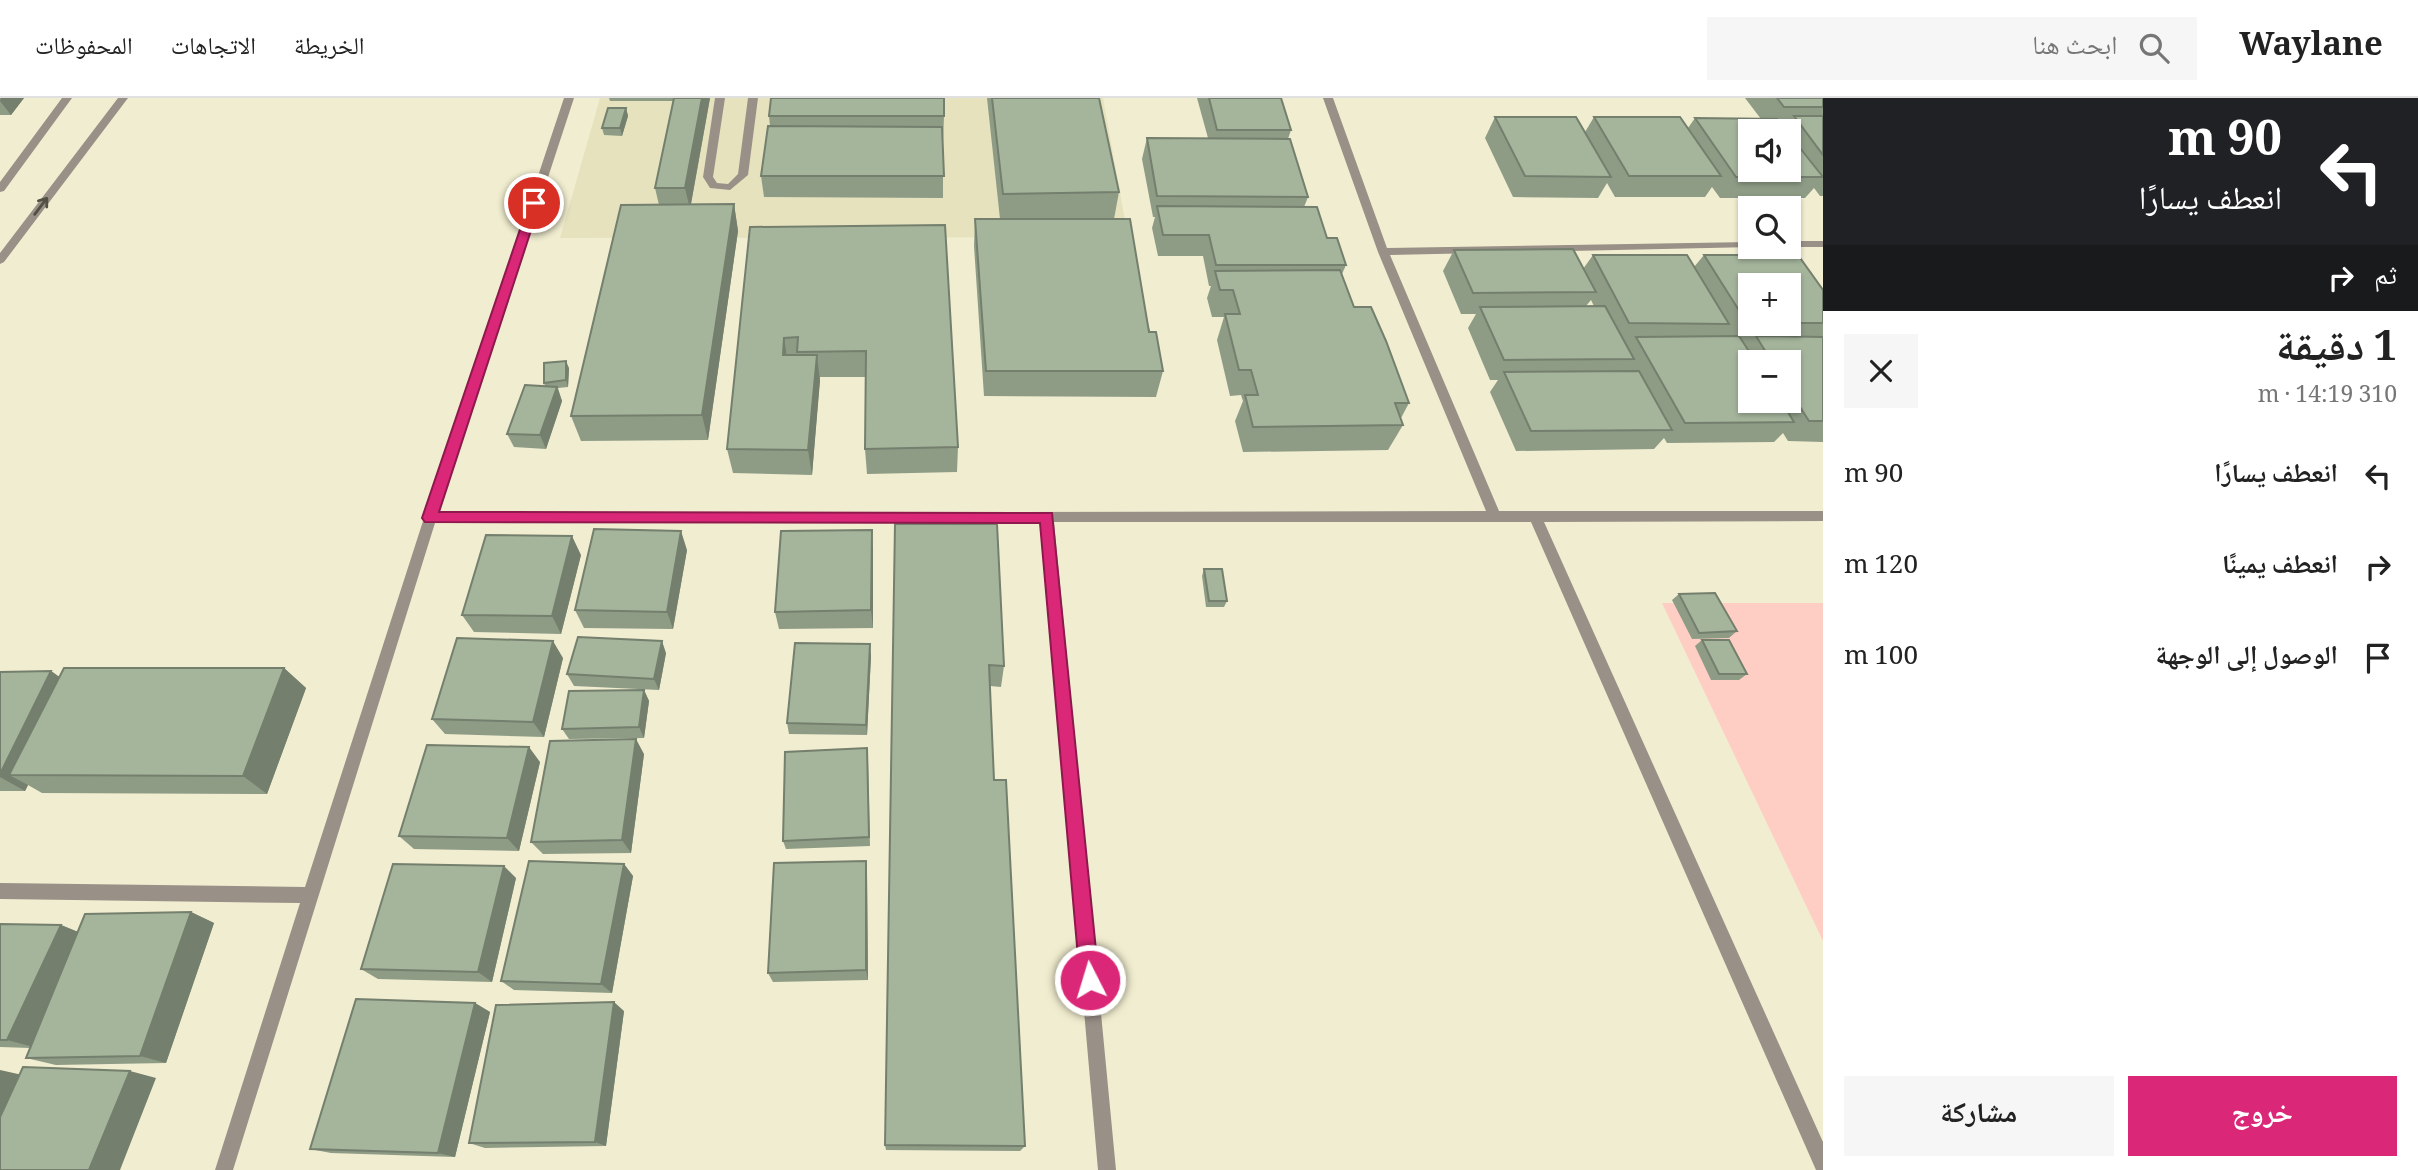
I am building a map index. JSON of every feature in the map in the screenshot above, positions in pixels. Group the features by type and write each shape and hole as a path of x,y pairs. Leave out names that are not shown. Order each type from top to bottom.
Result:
{"street":[{"path":"0,189 66,98"},
{"path":"0,260 123,98"},
{"path":"224,1170 430,518 569,98"},
{"path":"720,98 708,177 714,186 730,187 743,175 753,98"},
{"path":"1328,98 1383,252 1494,516"},
{"path":"1801,244 1823,244"},
{"path":"1383,252 1738,245"},
{"path":"1535,516 1823,1163"},
{"path":"430,518 1823,516"},
{"path":"1046,517 1107,1170"},
{"path":"0,891 311,895"}],"shaded area":[{"path":"600,98 1103,98 1128,237 560,238"},
{"path":"1662,603 1823,603 1823,941"}],"building":[{"path":"674,98 702,98 685,188 655,188"},
{"path":"771,98 944,98 944,116 769,116"},
{"path":"992,98 1099,98 1119,192 1003,194"},
{"path":"1209,98 1281,98 1291,130 1217,130"},
{"path":"1777,98 1823,98 1823,107 1784,107"},
{"path":"608,108 626,108 620,128 602,128"},
{"path":"1794,116 1823,116 1823,155 1801,125 1801,119"},
{"path":"1495,117 1576,117 1611,177 1525,176"},
{"path":"1594,117 1680,117 1721,176 1629,176"},
{"path":"1695,118 1777,119 1738,119 1736,177"},
{"path":"768,126 942,127 944,176 761,176"},
{"path":"1147,138 1290,139 1308,197 1157,196"},
{"path":"1801,149 1823,177 1801,177"},
{"path":"734,204 702,415 571,416 621,205"},
{"path":"1157,206 1317,207 1327,238 1337,238 1346,265 1216,265 1209,235 1163,235"},
{"path":"975,219 1130,219 1149,332 1156,332 1163,371 986,371"},
{"path":"945,225 958,447 865,449 866,351 797,352 798,337 784,338 783,355 817,355 808,450 727,449 750,227"},
{"path":"1573,249 1596,292 1473,293 1454,250"},
{"path":"1593,255 1687,255 1729,324 1629,323"},
{"path":"1704,255 1738,255 1738,259 1801,259 1823,290 1823,323 1801,323 1801,273 1738,273 1738,309"},
{"path":"1340,270 1354,307 1371,307 1386,341 1409,403 1395,403 1403,425 1253,427 1245,395 1258,395 1251,370 1239,370 1225,314 1240,314 1233,290 1220,290 1215,271"},
{"path":"1605,306 1634,359 1504,360 1480,307"},
{"path":"1739,336 1748,350 1738,350 1738,413 1788,413 1794,422 1685,423 1636,337"},
{"path":"1756,336 1823,337 1823,421 1809,421 1801,408 1801,350 1765,350"},
{"path":"566,361 566,380 544,383 544,363"},
{"path":"1639,371 1672,430 1531,431 1504,372"},
{"path":"525,385 557,387 540,435 507,434"},
{"path":"895,524 997,524 1004,666 989,665 994,780 1006,780 1025,1146 885,1145"},
{"path":"594,529 681,531 667,612 575,610"},
{"path":"872,530 871,610 775,612 781,531"},
{"path":"486,535 572,536 552,616 462,615"},
{"path":"1204,569 1222,569 1227,601 1209,601"},
{"path":"1715,593 1737,631 1699,633 1679,594"},
{"path":"578,637 662,641 654,679 567,674"},
{"path":"457,638 553,641 533,722 432,719"},
{"path":"1702,640 1729,640 1747,674 1719,674"},
{"path":"795,643 870,644 866,725 787,723"},
{"path":"64,668 284,668 243,776 9,775"},
{"path":"51,671 0,774 0,672"},
{"path":"644,690 639,727 562,729 569,691"},
{"path":"636,739 622,840 531,842 550,741"},
{"path":"427,745 529,747 507,838 399,836"},
{"path":"867,748 869,837 783,841 785,752"},
{"path":"529,861 624,864 601,984 501,981"},
{"path":"866,861 866,970 768,973 774,863"},
{"path":"393,864 504,866 478,972 361,969"},
{"path":"191,912 140,1056 26,1058 85,914"},
{"path":"0,924 61,925 7,1040 0,1040"},
{"path":"356,999 475,1003 438,1153 310,1149"},
{"path":"614,1002 595,1142 469,1143 496,1005"},
{"path":"23,1067 130,1071 89,1170 0,1170 0,1117"}],"route":[{"path":"534,203 430,518 1046,517 1090,980"}]}
